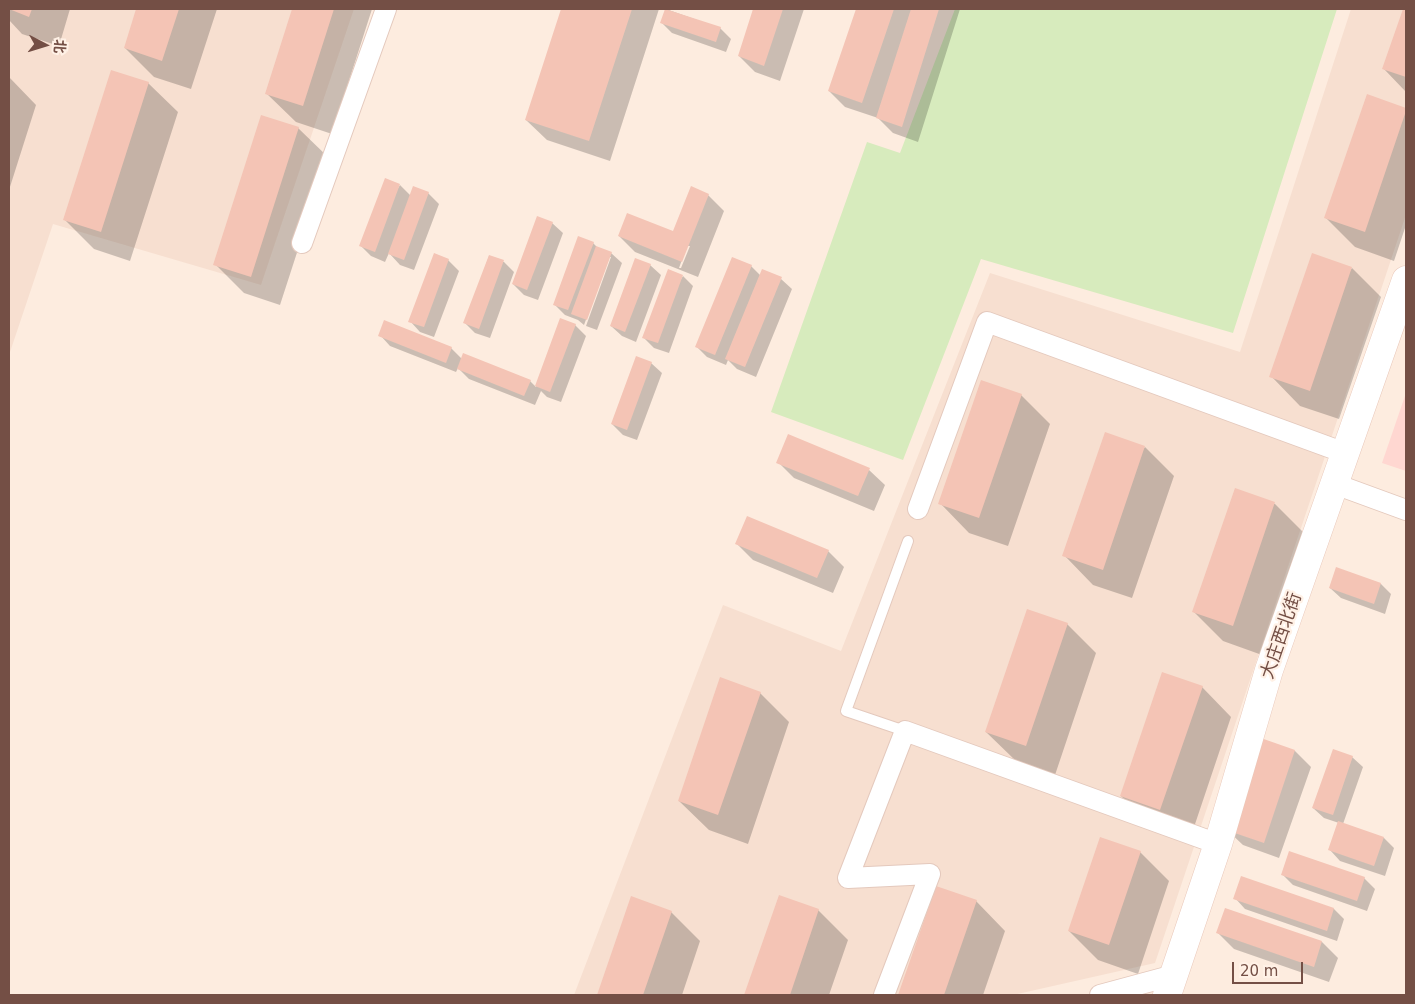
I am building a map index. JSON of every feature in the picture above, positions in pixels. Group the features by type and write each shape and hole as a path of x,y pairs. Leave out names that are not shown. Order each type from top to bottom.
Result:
{"street":[{"path":"302,243 386,9"},
{"name":"大庄西北街","path":"1171,985 1218,844 1269,670 1406,280"},
{"path":"918,509 987,322 1345,454"},
{"path":"1335,484 1406,510"},
{"path":"884,995 930,874 848,878 905,731 1218,844"},
{"path":"1100,995 1171,985"}],"lane":[{"path":"905,731 846,711 908,541"}],"shaded area":[{"path":"9,9 354,9 261,285 53,224 9,355"},
{"path":"1351,9 1406,9 1406,215 1155,963 1013,995 574,995 723,605 841,651 990,273 1240,352"},
{"path":"1406,393 1406,471 1382,463"}],"green space":[{"path":"955,9 1337,9 1233,333 981,259 903,460 771,412 867,142 900,153"}],"building":[{"path":"9,9 32,9 29,17"},
{"path":"136,9 179,9 162,61 124,48"},
{"path":"292,9 334,9 303,106 265,94"},
{"path":"561,9 632,9 589,141 525,120"},
{"path":"665,9 721,27 716,42 660,23"},
{"path":"753,9 783,9 764,66 738,56"},
{"path":"856,9 894,9 862,103 828,91"},
{"path":"911,9 939,9 902,127 876,118"},
{"path":"1403,9 1406,9 1406,77 1382,69"},
{"path":"111,70 149,82 101,232 63,220"},
{"path":"1367,94 1406,108 1406,111 1365,232 1324,218"},
{"path":"261,115 299,127 251,277 213,265"},
{"path":"385,178 400,184 375,252 359,246"},
{"path":"413,186 429,192 404,260 388,254"},
{"path":"691,186 709,194 682,262 618,236 627,213 673,231"},
{"path":"537,216 553,222 527,290 512,284"},
{"path":"578,236 594,242 568,310 553,305"},
{"path":"596,246 612,252 587,320 571,314"},
{"path":"434,253 449,259 424,327 408,322"},
{"path":"1312,253 1352,267 1310,391 1269,377"},
{"path":"489,255 504,260 479,329 463,323"},
{"path":"732,257 752,265 715,355 695,347"},
{"path":"635,258 651,264 625,332 610,326"},
{"path":"668,269 683,275 658,343 642,338"},
{"path":"762,269 782,277 745,367 725,359"},
{"path":"560,318 576,324 550,392 535,386"},
{"path":"384,320 452,347 446,363 378,336"},
{"path":"463,353 531,380 524,396 457,369"},
{"path":"636,356 652,362 627,430 611,424"},
{"path":"981,380 1022,394 979,518 938,504"},
{"path":"1105,432 1145,446 1103,570 1062,556"},
{"path":"788,434 870,468 858,496 776,463"},
{"path":"1235,488 1275,502 1233,626 1192,612"},
{"path":"747,516 829,550 817,578 735,544"},
{"path":"1336,567 1381,583 1374,604 1329,588"},
{"path":"1027,609 1068,623 1026,746 985,732"},
{"path":"1162,672 1203,686 1160,810 1120,796"},
{"path":"720,677 761,692 718,815 678,801"},
{"path":"1258,737 1295,750 1264,843 1226,830"},
{"path":"1333,749 1353,756 1333,815 1312,808"},
{"path":"1338,821 1384,837 1374,866 1328,850"},
{"path":"1100,837 1141,851 1109,945 1068,931"},
{"path":"1289,851 1365,877 1357,901 1281,875"},
{"path":"1241,876 1334,908 1327,931 1233,899"},
{"path":"936,886 977,900 944,995 898,995"},
{"path":"779,895 819,909 790,995 744,995"},
{"path":"631,896 672,911 643,995 597,995"},
{"path":"1225,908 1322,941 1314,967 1216,933"}]}
